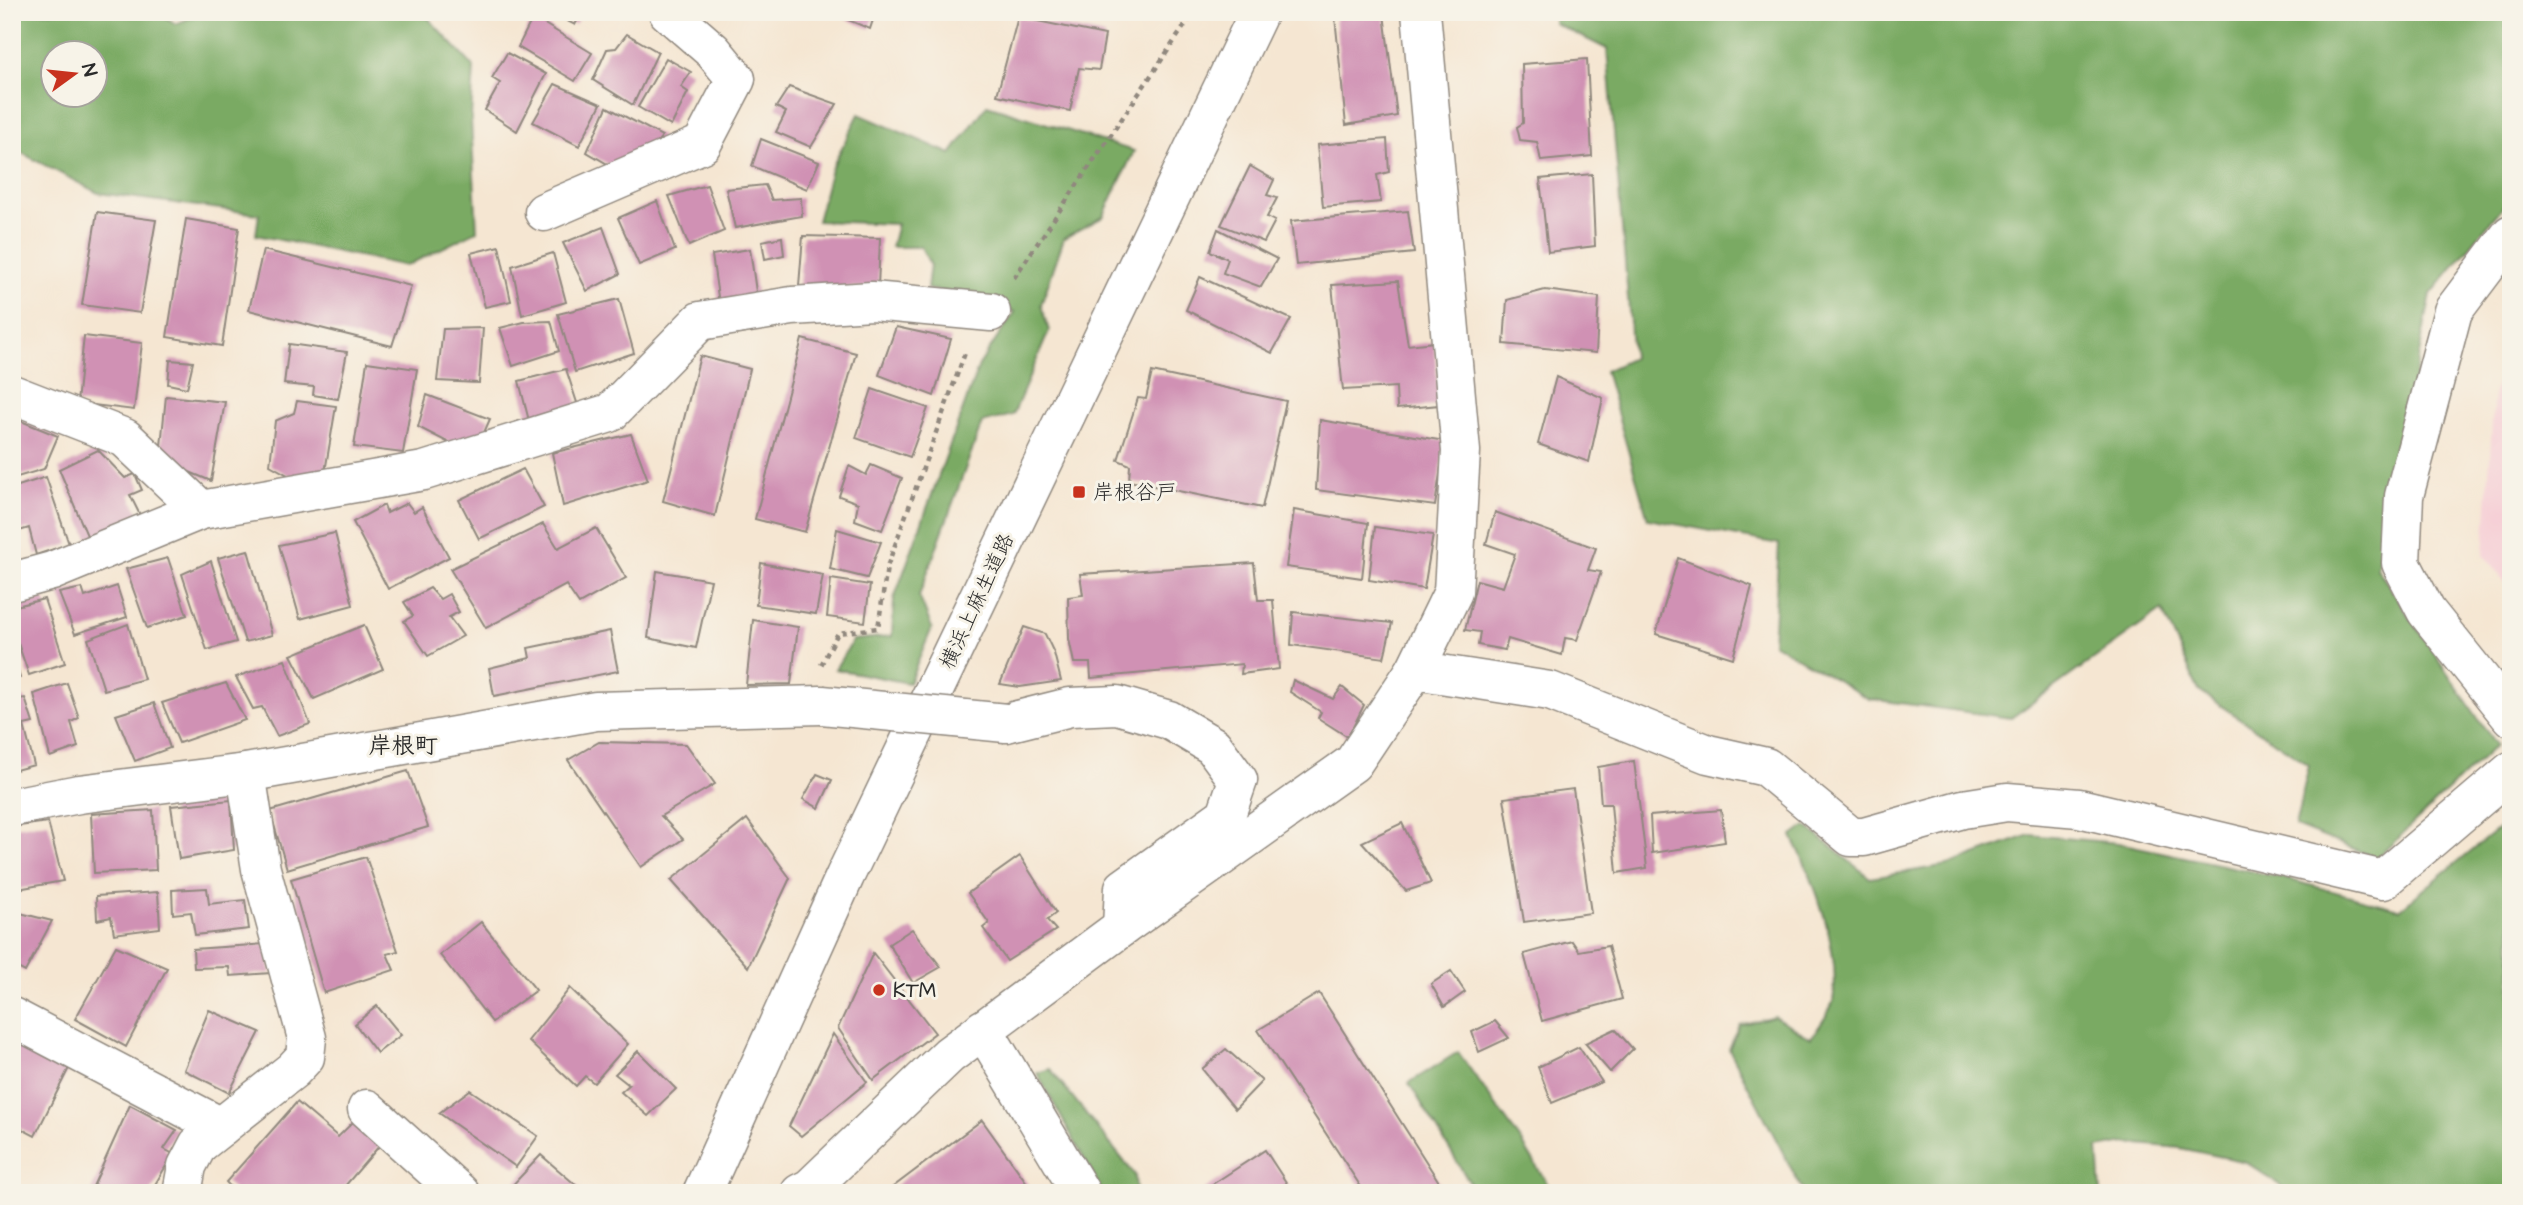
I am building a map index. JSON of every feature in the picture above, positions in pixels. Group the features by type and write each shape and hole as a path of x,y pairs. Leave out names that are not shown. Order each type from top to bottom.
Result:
{"street":[{"path":"544,212 702,144 736,79 713,51 668,12"},
{"name":"横浜上麻生道路","path":"702,1193 845,876 1259,12"},
{"path":"800,1193 810,1188 949,1055 1122,927 1353,763 1415,670 1453,592 1461,451 1421,12"},
{"path":"2511,234 2453,311 2404,496 2401,563 2426,611 2511,717"},
{"path":"12,582 52,571 201,510 424,471 610,413 700,321 792,306 872,301 991,312"},
{"path":"12,394 125,438 201,510"},
{"path":"1415,670 1550,691 1708,754 1766,767 1851,837 1864,838 1963,809 2007,802 2078,808 2383,880 2511,771"},
{"path":"12,807 79,794 246,773 596,711 813,706 1006,723 1070,707 1117,705 1169,720 1213,746 1238,780 1226,815 1124,888 1122,927"},
{"path":"181,1193 187,1166 198,1145 293,1070 305,1056 307,1038 261,869 246,773"},
{"path":"12,1017 221,1127"},
{"path":"983,1029 1081,1193"},
{"path":"367,1109 460,1193"}],"path":[{"path":"991,312 1194,12"},
{"path":"813,706 808,690 838,633 878,628 887,568 949,390 967,348"}],"shaded area":[{"path":"2511,348 2511,590 2484,555 2494,390"}],"green space":[{"path":"12,12 158,12 176,24 203,12 271,15 277,12 411,12 427,17 474,67 471,119 477,231 406,266 256,235 259,214 98,193 12,148"},
{"path":"1554,12 2511,12 2511,197 2431,294 2377,568 2496,745 2377,858 2295,826 2309,765 2199,691 2162,610 2011,718 1869,699 1773,643 1779,544 1648,519 1605,371 1633,358 1607,49 1554,23"},
{"path":"987,105 1134,151 1103,217 1064,238 1041,305 1049,331 1013,415 982,423 919,596 932,628 909,683 835,669 853,640 892,636 894,599 979,365 1015,312 983,298 927,289 930,264 921,247 891,247 897,224 817,221 831,169 859,114 951,154"},
{"path":"2511,818 2511,1193 2291,1193 2246,1162 2180,1148 2126,1143 2098,1148 2101,1193 1804,1193 1729,1049 1740,1025 1774,1016 1811,1038 1833,1001 1835,982 1830,939 1817,894 1792,836 1806,826 1870,878 1948,865 2030,835 2119,843 2283,878 2400,909"},
{"path":"1458,1052 1522,1142 1553,1193 1476,1193 1409,1083"},
{"path":"1050,1069 1135,1175 1136,1193 1103,1193 1037,1073"}],"building":[{"path":"550,12 582,12 575,25"},
{"path":"829,12 890,12 888,17 875,14 870,29"},
{"path":"1384,14 1397,116 1346,125 1335,17"},
{"path":"533,17 592,53 575,81 518,47"},
{"path":"1018,17 1105,35 1099,70 1079,68 1070,111 997,95"},
{"path":"627,34 658,52 633,105 593,80 607,49 616,48"},
{"path":"507,53 546,74 517,131 485,110 500,83 492,78"},
{"path":"666,58 691,72 681,87 688,92 671,126 638,107"},
{"path":"1587,59 1592,156 1541,161 1537,142 1520,140 1517,127 1523,123 1522,64"},
{"path":"555,84 601,104 579,146 533,122"},
{"path":"789,87 837,104 811,147 776,132 786,112 776,107"},
{"path":"607,107 662,136 654,146 611,166 587,152"},
{"path":"761,139 819,162 807,189 752,166"},
{"path":"1387,139 1389,172 1377,175 1381,202 1323,207 1317,145"},
{"path":"1250,166 1274,180 1267,195 1277,198 1267,217 1275,221 1264,242 1221,225"},
{"path":"1592,174 1595,246 1548,252 1540,179"},
{"path":"707,185 724,231 689,246 669,196"},
{"path":"765,185 772,200 801,198 802,216 735,228 726,189"},
{"path":"657,201 675,250 639,265 618,218"},
{"path":"1408,211 1414,253 1296,265 1291,221"},
{"path":"97,212 156,220 140,313 82,305"},
{"path":"186,219 239,228 222,346 167,337"},
{"path":"603,227 620,274 587,291 563,243"},
{"path":"1218,229 1277,259 1261,287 1223,273 1228,259 1210,251"},
{"path":"803,236 880,238 878,288 799,286"},
{"path":"782,237 784,255 765,259 762,241"},
{"path":"499,246 511,301 485,307 471,253"},
{"path":"750,249 757,299 719,304 712,255"},
{"path":"263,250 411,286 392,346 249,310"},
{"path":"553,253 566,302 522,315 512,266"},
{"path":"1200,277 1291,319 1272,353 1186,310"},
{"path":"1398,281 1408,345 1434,342 1439,405 1397,409 1396,387 1343,390 1332,285"},
{"path":"1545,290 1599,297 1596,353 1504,344 1507,300"},
{"path":"619,299 634,353 575,372 558,314"},
{"path":"551,321 559,351 513,366 500,328 524,322"},
{"path":"896,327 951,339 934,396 879,375"},
{"path":"483,328 479,383 437,381 443,329"},
{"path":"84,336 142,343 134,410 77,403"},
{"path":"802,339 856,353 805,532 755,519"},
{"path":"289,344 347,352 338,399 313,395 314,387 284,384"},
{"path":"700,356 750,369 715,516 663,501"},
{"path":"170,360 193,362 187,388 168,384"},
{"path":"367,362 417,369 403,453 354,447"},
{"path":"566,369 580,412 530,425 519,381"},
{"path":"1152,372 1286,401 1262,508 1129,481 1130,465 1118,460 1138,398 1146,399"},
{"path":"1556,377 1603,398 1589,462 1538,444"},
{"path":"872,389 928,408 910,457 856,438"},
{"path":"427,395 490,419 479,444 465,438 457,447 418,427"},
{"path":"166,396 225,402 211,481 168,463 161,446"},
{"path":"297,401 336,406 324,478 288,475 270,465 275,421 294,413"},
{"path":"16,419 58,436 44,469 14,478 12,428"},
{"path":"1320,420 1445,441 1435,506 1316,490"},
{"path":"631,434 648,480 563,506 552,453"},
{"path":"98,450 125,478 135,474 142,490 130,495 142,519 88,538 59,469"},
{"path":"871,465 902,478 882,530 855,520 858,503 839,496 849,466 866,475"},
{"path":"523,469 544,507 479,539 459,500"},
{"path":"46,477 69,544 36,555 29,528 16,532 12,520 12,488"},
{"path":"407,503 414,512 422,507 449,557 388,589 353,522 384,505 387,513"},
{"path":"1294,510 1368,523 1362,578 1286,567"},
{"path":"1495,512 1596,548 1588,570 1601,572 1577,640 1565,638 1562,655 1508,639 1505,650 1478,645 1480,632 1465,630 1477,580 1503,587 1515,554 1486,544"},
{"path":"543,524 558,548 596,528 626,578 579,604 566,585 486,628 450,569"},
{"path":"1375,527 1433,535 1424,589 1369,580"},
{"path":"837,529 881,542 867,578 830,569"},
{"path":"335,533 353,605 300,619 279,545"},
{"path":"248,550 272,635 245,642 218,558"},
{"path":"168,558 187,615 147,628 126,569"},
{"path":"1678,558 1752,586 1733,658 1656,634"},
{"path":"211,561 236,642 207,650 182,574"},
{"path":"761,563 823,575 816,614 756,605"},
{"path":"1254,563 1258,600 1273,600 1279,669 1241,674 1242,664 1091,678 1090,663 1074,663 1069,639 1068,597 1083,595 1080,574"},
{"path":"657,571 711,580 696,648 648,638"},
{"path":"831,579 870,585 865,622 827,617"},
{"path":"117,586 127,617 75,634 59,593 82,588 85,597"},
{"path":"430,588 440,599 449,594 459,612 449,617 463,636 428,656 404,621 413,616 404,602"},
{"path":"44,599 65,663 29,675 12,626 12,607"},
{"path":"1293,612 1392,623 1384,658 1291,645"},
{"path":"753,620 798,627 791,684 746,685"},
{"path":"128,624 144,679 104,690 88,639"},
{"path":"364,625 383,669 314,699 291,655"},
{"path":"1024,627 1045,634 1054,653 1061,681 1020,687 1000,684"},
{"path":"610,631 618,671 494,696 489,668 530,658 528,648"},
{"path":"12,652 20,678 12,681"},
{"path":"285,660 310,724 277,736 262,707 253,709 236,677"},
{"path":"1293,680 1333,699 1342,687 1364,705 1348,737 1318,718 1321,712 1290,692"},
{"path":"67,683 79,718 71,722 78,747 50,757 34,694"},
{"path":"226,683 245,720 179,743 162,703"},
{"path":"25,698 33,723 24,725 34,765 12,771 12,700"},
{"path":"154,703 170,748 135,761 116,715"},
{"path":"599,742 686,744 715,784 661,816 683,839 641,867 568,760"},
{"path":"1634,761 1647,868 1617,873 1611,804 1601,804 1598,767"},
{"path":"408,771 428,827 287,869 270,811"},
{"path":"817,774 832,780 819,808 803,799"},
{"path":"1573,789 1591,913 1524,922 1504,798"},
{"path":"231,800 234,850 179,859 171,806"},
{"path":"153,810 156,870 94,873 91,814"},
{"path":"1721,810 1725,842 1652,853 1650,816"},
{"path":"747,819 790,878 748,967 671,880"},
{"path":"48,822 63,881 12,890 12,827"},
{"path":"1402,823 1431,883 1406,891 1362,842"},
{"path":"1020,856 1056,913 1047,920 1056,930 1007,961 983,928 989,923 968,893"},
{"path":"366,857 398,951 387,954 394,970 324,993 291,879"},
{"path":"207,888 209,904 245,900 249,929 195,935 191,912 173,914 172,890"},
{"path":"158,892 160,928 114,934 111,917 97,920 96,896"},
{"path":"12,911 52,921 25,972 12,965"},
{"path":"481,922 536,990 492,1022 440,955"},
{"path":"912,929 941,967 913,983 889,944"},
{"path":"1572,941 1579,951 1608,946 1622,999 1542,1021 1524,954"},
{"path":"266,944 271,973 230,976 229,967 194,968 193,949"},
{"path":"116,946 167,968 126,1047 75,1019"},
{"name":"KTM","path":"873,953 935,1033 873,1080 838,1028"},
{"path":"1451,971 1465,992 1444,1007 1431,984"},
{"path":"570,988 628,1044 594,1083 585,1076 576,1086 528,1041"},
{"path":"1319,993 1446,1193 1365,1193 1258,1030"},
{"path":"377,1006 401,1035 377,1053 355,1024"},
{"path":"209,1010 260,1032 229,1093 184,1070"},
{"path":"1495,1021 1509,1038 1479,1052 1472,1032"},
{"path":"1615,1029 1633,1049 1610,1072 1585,1043"},
{"path":"833,1034 867,1082 801,1136 789,1126"},
{"path":"12,1035 70,1066 35,1136 12,1124"},
{"path":"1579,1047 1602,1082 1552,1103 1538,1067"},
{"path":"1226,1049 1262,1081 1235,1109 1202,1069"},
{"path":"638,1051 676,1089 648,1116 621,1092 629,1085 615,1074"},
{"path":"470,1090 538,1136 516,1167 439,1113"},
{"path":"297,1102 338,1137 353,1122 380,1145 339,1193 236,1193 226,1182"},
{"path":"130,1105 177,1130 164,1149 173,1154 150,1193 90,1193"},
{"path":"982,1120 1034,1193 885,1193"},
{"path":"1265,1150 1293,1193 1207,1193 1205,1189"},
{"path":"541,1155 585,1193 505,1193"}],"place":[{"name":"岸根谷戸","path":"1079,492"},
{"name":"KTM","path":"879,990"}],"district":[{"name":"岸根町","path":"403,746"}]}
